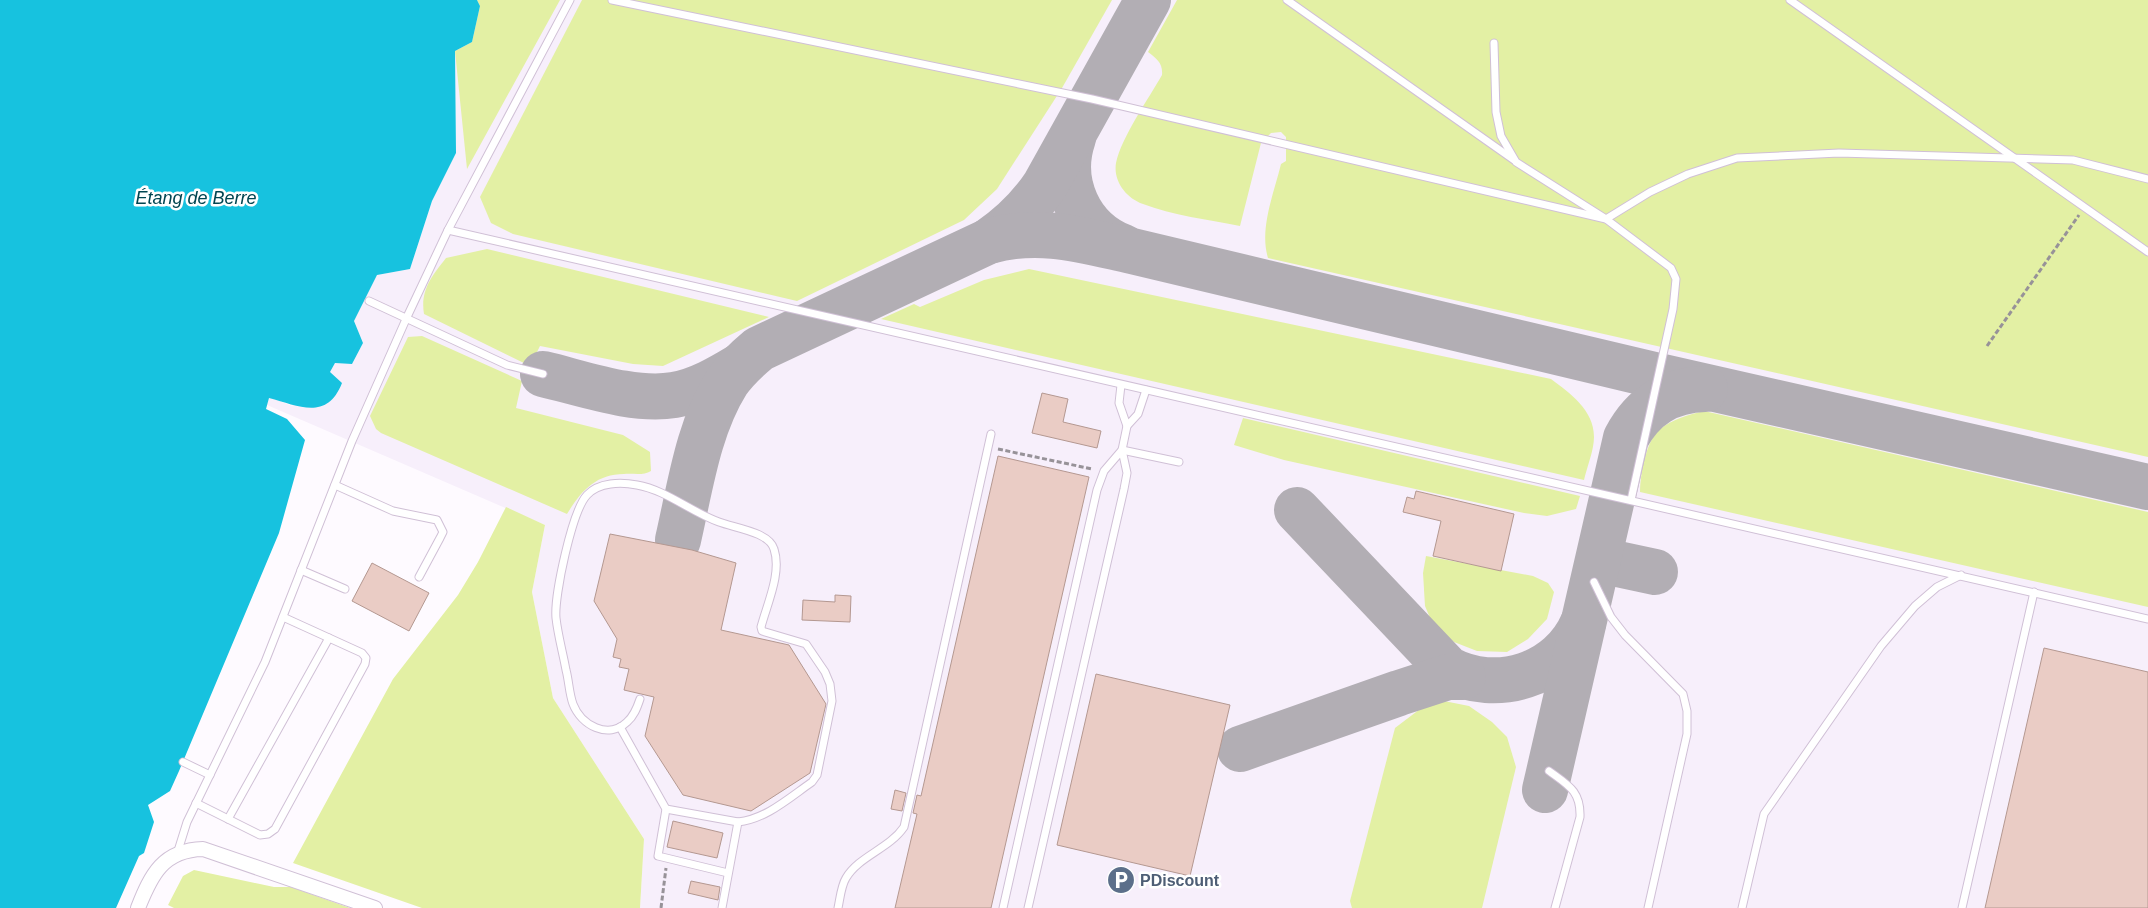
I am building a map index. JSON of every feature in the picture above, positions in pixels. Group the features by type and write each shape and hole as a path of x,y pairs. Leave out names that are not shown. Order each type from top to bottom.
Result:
{"street":[{"path":"138,908 154,874 163,862 176,854 190,849 203,849 375,908"}],"lane":[{"path":"176,854 178,844 196,803 265,662 335,485 407,318 448,230 570,0"},
{"path":"612,0 1083,97 1606,219 1650,192 1688,174 1737,158 1839,154 2073,160 2148,179"},
{"path":"1287,0 1516,162 1606,219 1671,268 1676,279 1673,309 1631,500"},
{"path":"1790,0 2148,252"},
{"path":"1494,43 1496,112 1501,136 1516,162"},
{"path":"448,230 2148,619"},
{"path":"369,301 507,366 543,374"},
{"path":"1121,385 1119,403 1127,426"},
{"path":"1028,908 1124,489 1127,473 1122,450 1127,426 1142,405 1146,390"},
{"path":"838,908 845,879 854,868 896,837 904,827 991,434"},
{"path":"1122,450 1180,462"},
{"path":"1003,908 1097,490 1104,471 1122,450"},
{"path":"640,699 634,715 620,726 604,730 592,726 580,717 573,704 556,618 556,603 571,533 580,507 588,494 602,486 621,483 654,489 713,520 760,534 770,541 774,548 776,562 761,627 762,631 806,644 820,664 830,684 832,701 817,775 812,782 761,817 738,822 666,809"},
{"path":"335,485 393,511 431,518 441,525 443,532 419,577"},
{"path":"301,570 345,589"},
{"path":"1742,908 1764,814 1881,646 1915,606 1937,587 1960,575"},
{"path":"1594,582 1611,617 1625,635 1683,694 1687,711 1687,734 1648,908"},
{"path":"1962,908 2034,592"},
{"path":"196,803 260,834 268,834 274,829 365,664 366,658 362,654 283,617"},
{"path":"228,819 329,638"},
{"path":"620,726 666,809 657,852 660,858 728,873"},
{"path":"183,762 210,775"},
{"path":"1549,771 1577,794 1581,804 1580,817 1555,908"},
{"path":"722,908 738,822"}],"path":[{"path":"1987,346 2084,206"},
{"path":"988,446 1104,471"},
{"path":"661,908 666,860"}],"shaded area":[{"path":"477,0 2148,0 2148,908 640,908 644,839 553,698 532,592 545,525 267,405 269,397 292,406 330,372 335,363 352,364 363,343 354,321 377,275 410,269 432,201 456,153 455,51 480,6"}],"green space":[{"path":"477,0 560,0 467,169 455,51 472,42 480,6"},
{"path":"582,0 1112,0 1062,88 997,189 964,220 797,301 513,234 491,223 480,197"},
{"path":"1177,0 2148,0 2148,457 1268,258 1265,235 1268,211 1281,164 1286,161 1286,137 1281,132 1271,133 1261,143 1240,226 1178,214 1154,208 1137,201 1131,198 1122,188 1117,176 1116,163 1129,130 1162,75 1157,59 1148,52"},
{"path":"487,249 769,317 663,366 633,364 540,346 530,366 424,314 423,305 428,284 446,258"},
{"path":"1029,269 1551,379 1580,403 1593,427 1593,447 1584,480 881,319 914,304 920,307 984,280"},
{"path":"422,336 522,381 516,408 623,435 650,452 651,471 641,474 614,475 597,481 584,491 567,514 381,433 376,429 370,416 408,337"},
{"path":"1704,411 2148,512 2148,607 1640,492 1645,458 1655,434 1675,420"},
{"path":"1243,418 1580,496 1576,509 1547,516 1524,513 1284,460 1234,445"},
{"path":"506,507 545,525 532,592 553,698 644,839 640,908 422,908 293,863 393,679 458,595 478,562"},
{"path":"1426,556 1533,576 1548,583 1554,592 1547,619 1528,639 1507,652 1477,651 1454,642 1433,625 1425,606 1423,573"},
{"path":"1444,701 1469,706 1492,722 1507,737 1516,767 1482,908 1352,908 1350,901 1395,728 1420,709"},
{"path":"194,870 274,887 291,887 350,908 174,908 168,905 183,876"}],"water":[{"name":"Étang de Berre","path":"0,0 477,0 480,6 472,42 455,51 456,153 432,201 410,269 377,275 354,321 363,343 352,364 335,363 330,372 342,383 336,395 328,403 320,407 311,408 269,398 266,409 287,419 305,440 279,533 170,791 148,805 154,822 144,853 139,856 116,908 0,908"}],"building":[{"path":"1042,393 1068,399 1063,422 1101,431 1097,448 1032,433"},
{"path":"998,456 1089,477 991,908 895,908 917,814 913,813 917,795 921,796"},
{"path":"1416,491 1514,514 1501,571 1433,556 1441,521 1403,512 1407,497 1414,499"},
{"path":"610,534 692,550 736,563 721,630 789,645 826,704 810,773 751,811 683,795 645,736 654,697 624,690 629,669 619,667 621,659 613,657 617,639 594,601"},
{"path":"372,563 429,593 409,631 352,601"},
{"path":"835,595 851,596 850,622 802,620 803,600 835,602"},
{"path":"2044,648 2148,672 2148,908 1985,908"},
{"path":"1096,674 1230,705 1190,876 1057,845"},
{"path":"895,790 906,793 902,811 891,809"},
{"path":"673,821 723,833 717,858 667,847"},
{"path":"691,881 720,887 718,900 688,893"}],"taxiway":[{"path":"989,241 1020,216 1045,185 1148,0"},
{"path":"1073,138 1068,171 1076,203 1084,217 1095,229 1123,247"},
{"path":"678,540 696,459 717,400 727,382 738,368 759,349 989,241 1026,235 1078,239 1132,251 1658,376 2148,487"},
{"path":"543,374 625,394 658,396 674,395 692,390 740,366"},
{"path":"1545,790 1626,438 1640,417 1658,402 1680,393 1705,389"},
{"path":"1297,510 1448,669 1467,677 1486,680 1506,680 1525,675 1543,667 1559,656 1573,641 1583,623"},
{"path":"1599,560 1655,572"},
{"path":"1240,749 1448,677 1463,677"}],"place":[{"name":"PDiscount","path":"1121,880"}]}
